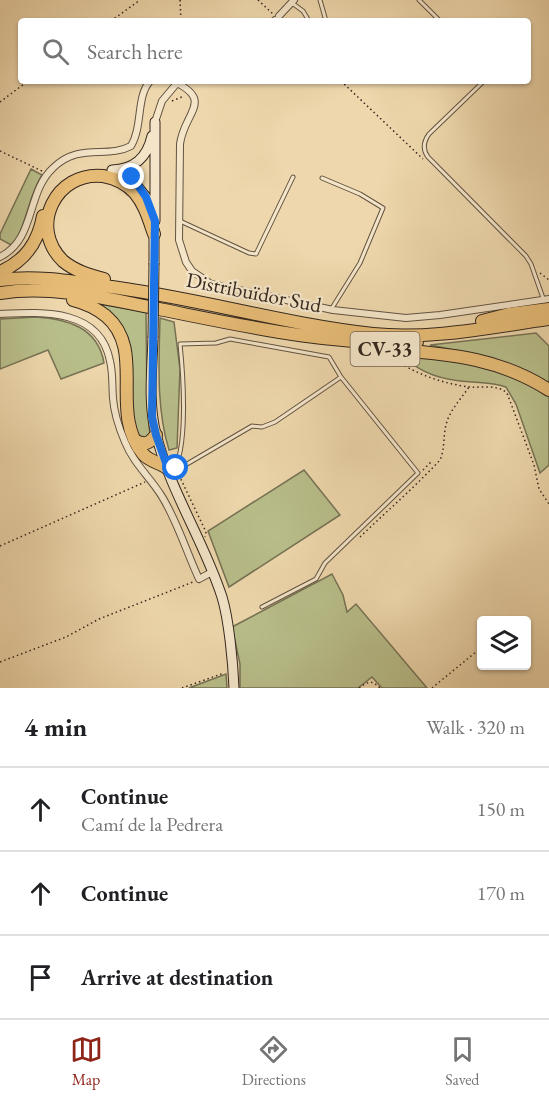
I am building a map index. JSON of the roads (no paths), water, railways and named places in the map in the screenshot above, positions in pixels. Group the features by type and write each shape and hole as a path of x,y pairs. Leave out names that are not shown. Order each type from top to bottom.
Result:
{"highway":[{"path":"0,272 20,261 37,239 50,198 63,181 82,171 92,169 112,170 134,182"},
{"path":"130,289 121,282 82,273 62,260 55,250 48,227 49,210 57,196 76,180 100,176 113,178 124,183 135,194 153,227"},
{"name":"Distribuïdor Sud","path":"0,280 52,279 130,289 313,325 393,335"},
{"name":"Distribuïdor Sud","path":"0,295 54,291 215,320"},
{"path":"0,295 55,297 81,302 98,309 108,318 117,328 126,351 126,406 136,441 146,457 172,472"},
{"path":"393,335 460,327 547,303"},
{"name":"CV-33","path":"393,335 437,334 549,319"},
{"path":"215,320 331,340 376,343 442,341 549,326"},
{"name":"CV-33","path":"215,320 332,345 450,354 496,364 535,381 549,390"},
{"path":"136,441 143,444 148,443 156,435"}],"street":[{"path":"276,18 293,1"},
{"path":"0,257 20,242 33,203 53,167 80,153 119,151 131,146 140,124 147,84"},
{"path":"112,170 127,168 135,164 150,148 162,101 175,84"},
{"path":"179,84 191,93 196,101 195,110 183,128 180,144 179,240 186,262 199,277 224,288 331,310 406,318 547,303"},
{"path":"155,122 152,417 156,435 222,598 234,688"},
{"path":"135,164 132,177 145,202 153,227"},
{"path":"76,180 88,173 100,172 142,183 156,172"},
{"path":"0,314 33,313 68,316 81,322 99,336 110,362 116,419 130,455 168,507 199,579 212,572"}],"lane":[{"path":"320,0 325,18"},
{"path":"419,0 437,18"},
{"path":"293,1 307,18"},
{"path":"481,84 429,134 424,142 424,150 428,157 526,256 547,303"},
{"path":"179,221 249,253 256,254 293,177"},
{"path":"322,178 360,194 380,204 383,208 360,263 331,310"},
{"path":"172,472 179,460 181,447 183,396 180,344 216,343 230,339 329,357 341,377 418,473 325,563 315,579 262,607"},
{"path":"187,464 252,426 262,427 275,422 341,377"}]}
